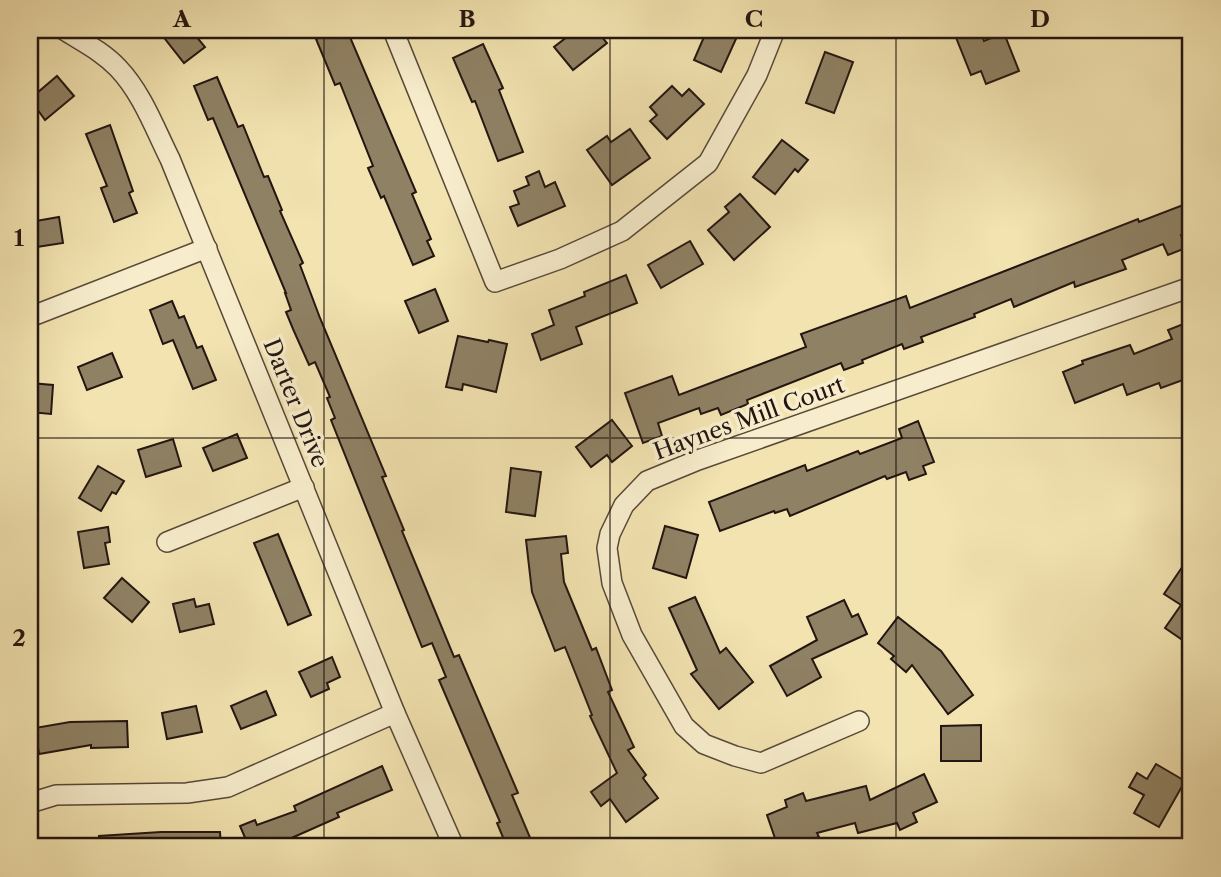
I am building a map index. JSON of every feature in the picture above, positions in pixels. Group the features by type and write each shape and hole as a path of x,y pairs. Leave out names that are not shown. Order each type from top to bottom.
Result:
{"street":[{"name":"Darter Drive","path":"64,30 104,55 120,70 137,94 170,159 395,713 454,847"},
{"path":"400,32 495,282 560,260 622,231 708,163 757,75 775,30"},
{"path":"36,315 207,248"},
{"name":"Haynes Mill Court","path":"859,721 761,762 735,756 704,744 684,726 632,635 612,583 607,548 610,534 624,505 647,481 698,460 1191,287"},
{"path":"167,541 304,487"},
{"path":"30,803 56,795 187,793 228,787 395,713"}],"building":[{"path":"158,30 191,30 205,47 184,63"},
{"path":"347,30 416,192 412,194 431,239 427,241 434,256 413,265 384,196 381,198 368,168 373,166 340,83 335,85 316,39"},
{"path":"576,30 596,30 607,43 573,70 554,47"},
{"path":"707,30 740,30 721,72 694,60"},
{"path":"953,30 980,30 984,41 1004,33 1019,71 986,84 981,71 971,75"},
{"path":"483,44 503,88 499,90 523,152 498,161 475,101 472,102 453,58"},
{"path":"825,52 853,62 834,113 806,103"},
{"path":"57,76 74,96 45,120 30,99"},
{"path":"217,77 238,127 243,125 264,177 268,176 282,210 280,211 303,263 300,265 320,318 386,476 382,477 404,530 402,531 454,657 459,655 518,793 512,795 534,847 507,847 497,823 500,822 439,680 446,677 432,643 422,647 331,420 335,418 327,398 330,397 315,362 309,365 293,329 286,312 291,310 286,293 213,118 208,120 194,86"},
{"path":"672,86 682,96 689,89 704,104 667,139 650,121 657,115 650,107"},
{"path":"110,125 133,191 129,193 137,213 114,222 101,188 107,186 86,134"},
{"path":"630,129 650,158 612,185 587,150 607,136 611,142"},
{"path":"782,140 808,160 798,172 795,169 775,194 753,177"},
{"path":"539,171 545,187 555,182 565,206 518,226 510,207 519,204 514,191 529,185 526,177"},
{"path":"740,194 770,227 734,260 708,230 729,212 725,207"},
{"path":"1191,202 1191,231 1181,235 1186,248 1168,255 1163,244 1122,260 1126,269 1075,287 1074,282 1014,307 1011,299 974,314 975,317 921,337 923,342 904,349 902,344 844,370 841,363 747,400 748,404 721,415 718,408 701,414 699,408 658,423 662,436 643,443 625,393 672,376 679,395 806,347 801,334 906,296 910,308 1138,219 1139,222"},
{"path":"59,217 63,243 30,248 30,222"},
{"path":"690,241 703,264 661,288 648,265"},
{"path":"626,275 637,303 576,327 582,344 541,360 532,334 554,325 549,310 585,296 584,292"},
{"path":"435,289 448,321 419,333 405,301"},
{"path":"172,301 179,318 184,316 197,348 202,346 216,380 193,389 173,340 163,344 150,310"},
{"path":"1191,321 1191,377 1161,388 1159,383 1127,395 1123,384 1075,403 1063,372 1083,364 1082,361 1130,345 1134,354 1172,339 1168,330"},
{"path":"458,336 507,344 496,392 463,384 462,390 446,387"},
{"path":"112,353 122,377 87,390 78,367"},
{"path":"30,383 53,385 51,414 30,412"},
{"path":"612,420 632,446 612,462 607,455 591,467 576,447"},
{"path":"918,421 934,462 923,466 926,474 909,480 906,472 887,479 885,476 790,516 787,509 775,513 774,511 720,531 709,502 805,465 807,471 858,451 860,454 902,438 899,429"},
{"path":"237,434 247,458 213,471 203,448"},
{"path":"173,439 181,466 146,477 138,450"},
{"path":"98,466 124,481 116,494 112,492 101,511 79,498"},
{"path":"511,468 541,472 535,516 506,512"},
{"path":"665,526 698,535 686,578 653,568"},
{"path":"108,527 110,542 105,543 109,564 84,568 78,532"},
{"path":"278,534 311,615 288,625 254,543"},
{"path":"566,536 568,553 561,554 564,582 592,650 596,648 612,690 608,692 634,747 628,750 646,775 643,778 658,798 626,822 610,799 601,806 591,792 617,773 590,716 592,715 565,647 555,651 532,592 526,540"},
{"path":"1191,554 1191,629 1184,641 1165,628 1181,605 1164,594"},
{"path":"122,578 149,602 132,622 104,598"},
{"path":"695,597 720,653 726,648 753,682 719,709 691,674 697,670 669,608"},
{"path":"194,599 196,607 209,604 214,624 180,632 173,604"},
{"path":"844,600 852,617 858,614 867,634 812,659 821,677 787,696 770,666 817,640 807,617"},
{"path":"898,617 941,651 973,695 948,714 912,665 906,672 891,659 894,656 878,643"},
{"path":"332,657 340,677 327,683 329,689 311,697 299,672"},
{"path":"266,691 276,715 241,729 231,706"},
{"path":"196,706 202,732 167,739 162,713"},
{"path":"127,721 128,747 91,748 91,745 39,754 35,728 70,722"},
{"path":"981,725 981,761 941,761 941,726"},
{"path":"1156,764 1185,781 1159,827 1134,813 1144,795 1129,787 1137,773 1147,779"},
{"path":"382,766 392,790 337,813 339,817 287,840 269,847 249,847 240,826 255,820 257,825 296,811 294,806"},
{"path":"924,774 937,802 913,813 917,822 900,830 897,823 858,833 855,823 817,833 819,837 792,847 778,847 767,815 787,807 785,800 803,793 806,801 866,786 870,800"},
{"path":"220,832 221,847 100,847 99,836"}]}
